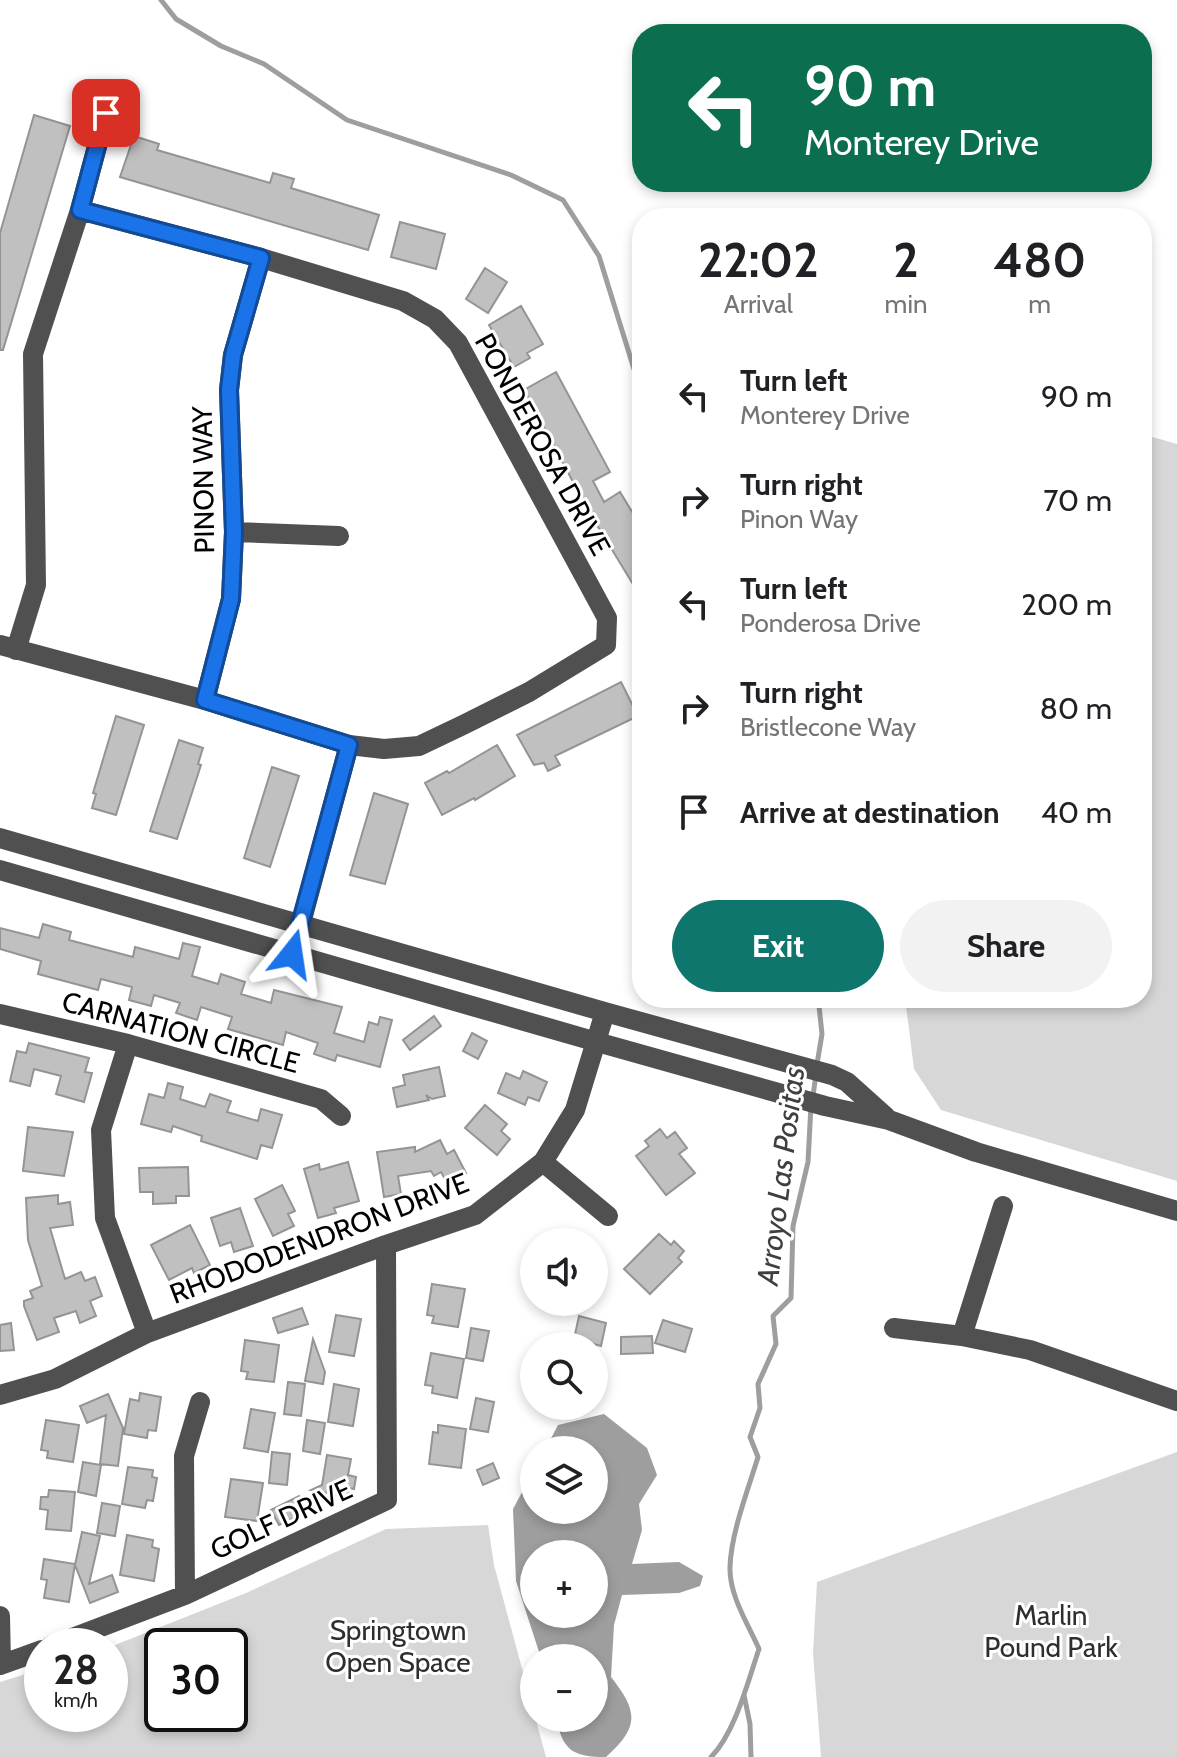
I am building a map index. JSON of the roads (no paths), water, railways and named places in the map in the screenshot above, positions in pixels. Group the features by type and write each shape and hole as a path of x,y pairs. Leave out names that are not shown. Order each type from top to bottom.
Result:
{"street":[{"path":"106,113 80,210 33,354 36,585 8,647 205,700 349,745 292,954"},
{"name":"PONDEROSA DRIVE","path":"80,210 261,258 403,301 435,319 458,343 607,618 606,645 529,692 419,746 384,749 349,745"},
{"name":"PINON WAY","path":"205,700 231,599 234,532 229,390 233,355 261,258"},
{"path":"234,532 339,536"},
{"path":"0,838 832,1075 847,1082 889,1120"},
{"path":"0,870 597,1042 825,1106 889,1120 976,1152 1177,1211"},
{"name":"RHODODENDRON DRIVE","path":"0,1395 55,1379 147,1333 475,1215 543,1162 575,1110 605,1012"},
{"name":"CARNATION CIRCLE","path":"0,1014 128,1044 321,1099 341,1116"},
{"path":"128,1044 101,1130 105,1218 147,1333"},
{"path":"543,1162 608,1216"},
{"path":"962,1336 1003,1206"},
{"name":"GOLF DRIVE","path":"98,1628 185,1595 387,1500 386,1245"},
{"path":"894,1328 962,1336 1030,1350 1177,1401"},
{"path":"185,1595 184,1456 200,1402"},
{"path":"0,1616 1,1665 24,1657"}],"waterway":[{"name":"Arroyo Las Positas","path":"161,0 176,19 221,46 264,64 347,120 511,175 563,200 599,256 632,363"},
{"name":"Arroyo Las Positas","path":"817,1064 822,1034 819,1008"},
{"name":"Arroyo Las Positas","path":"813,1096 816,1074"},
{"name":"Arroyo Las Positas","path":"711,1757 734,1721 759,1649 733,1588 731,1554 758,1457 750,1437 760,1408 758,1384 776,1344 773,1316 791,1298 793,1226 808,1162 811,1105"},
{"path":"744,1695 750,1724 751,1757"}],"park label":[{"name":"Marlin Pound Park","path":"1051,1631"},
{"name":"Springtown Open Space","path":"398,1646"}]}
